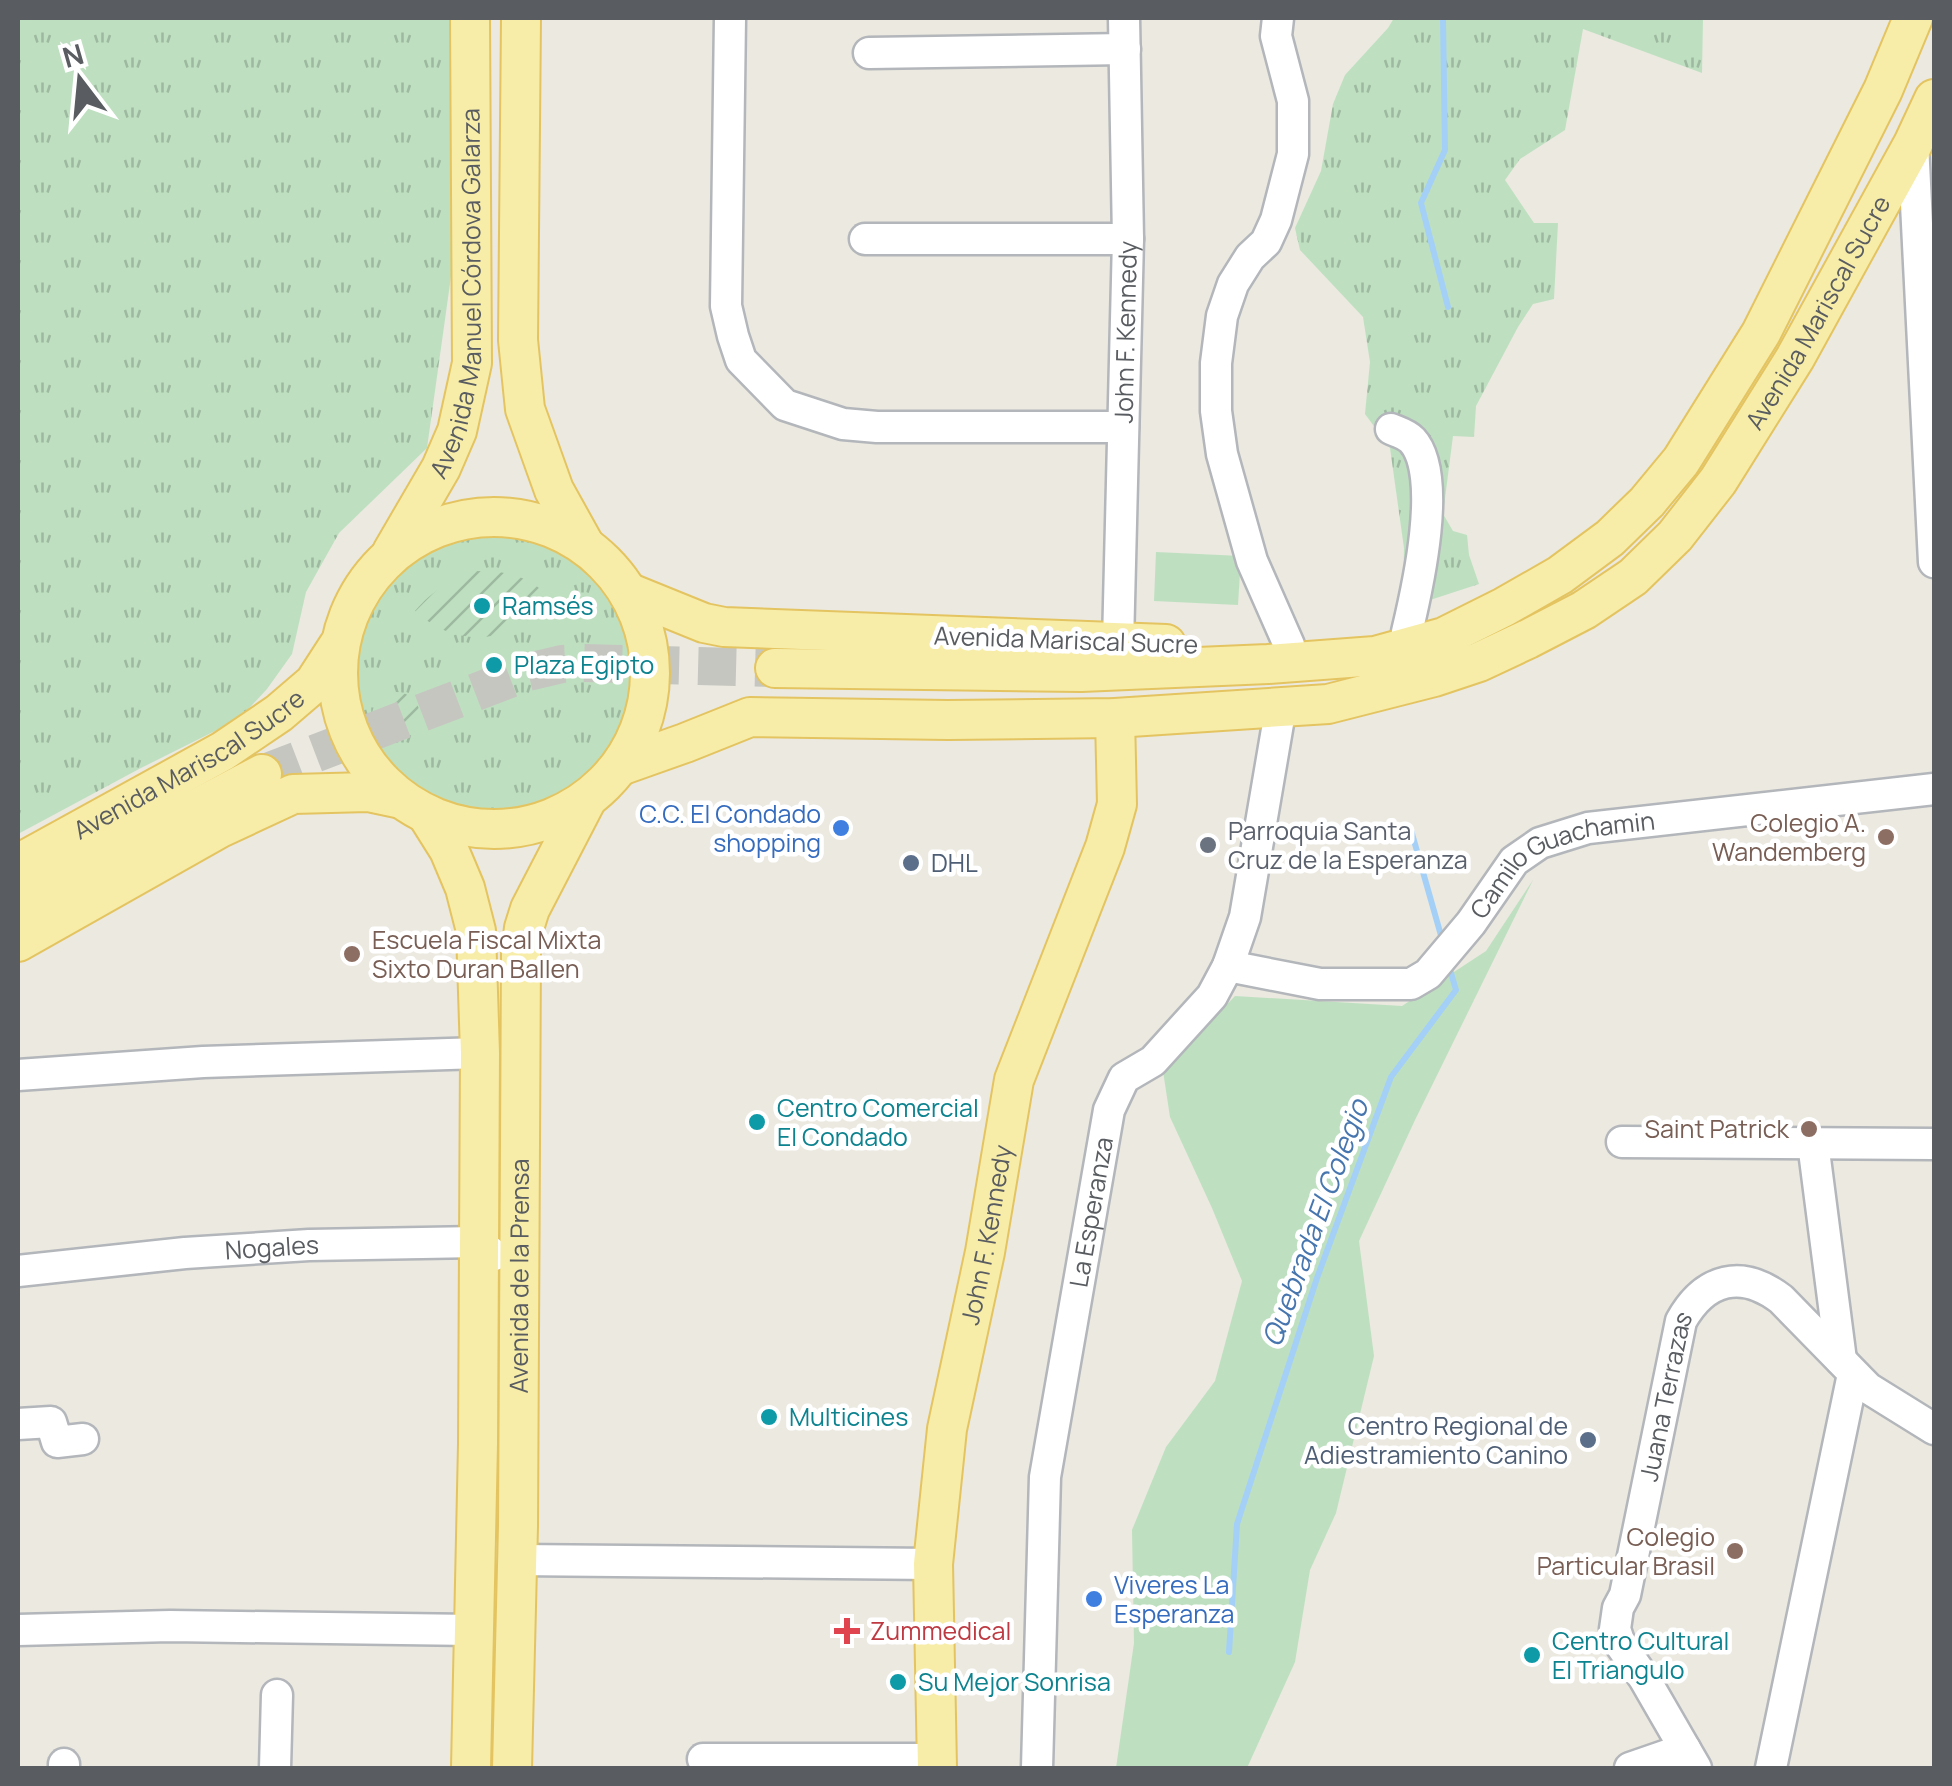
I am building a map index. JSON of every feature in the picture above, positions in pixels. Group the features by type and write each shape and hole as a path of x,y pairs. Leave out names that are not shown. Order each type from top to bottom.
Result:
{"main road":[{"name":"Avenida Manuel Córdova Galarza","path":"390,556 452,444 472,363 470,18"},
{"name":"Avenida Manuel Córdova Galarza","path":"521,18 518,340 525,409 554,490 584,544"},
{"name":"Avenida Mariscal Sucre","path":"1382,690 1251,694 775,672 1081,672 1375,656 1444,637 1560,575 1610,538 1647,502 1680,461 1762,333 1883,90 1913,18"},
{"name":"Avenida Mariscal Sucre","path":"620,766 750,717 1115,718 1328,704 1479,662 1584,610 1632,577 1675,536 1718,482 1795,358 1934,100"},
{"path":"18,942 220,828 293,794 368,792 459,826 492,829 526,826 558,816 587,799 620,766 638,735 649,700 651,664 645,627 630,592 584,544 553,528 520,518 485,516 450,522 418,536 390,556 367,581 350,611 339,643 339,702 360,757 378,780 414,807"},
{"name":"Avenida Mariscal Sucre","path":"630,592 704,623 724,627 1118,644 1323,646 1407,632 1504,607"},
{"name":"Avenida Mariscal Sucre","path":"18,864 223,751 279,714 314,682 339,643"},
{"name":"John F. Kennedy","path":"937,1764 932,1564 947,1429 985,1252 1014,1080 1105,847 1116,804 1115,718"},
{"name":"Avenida Mariscal Sucre","path":"18,902 265,778 18,912"},
{"name":"Avenida de la Prensa","path":"512,1768 521,953 530,909 587,799"},
{"name":"Avenida de la Prensa","path":"414,807 449,850 476,932 480,1053 472,1768"}],"street":[{"path":"730,18 726,306 741,360 751,372 785,405 844,424 1123,427"},
{"name":"John F. Kennedy","path":"1118,644 1128,238 1124,18"},
{"path":"1278,18 1276,36 1293,102 1293,154 1276,220 1266,242 1232,284 1222,316 1216,363 1216,411 1230,490 1252,562 1288,645"},
{"path":"869,53 1124,49"},
{"path":"1913,144 1934,562"},
{"path":"865,239 1128,238"},
{"path":"1391,430 1410,436 1420,450 1427,483 1425,532 1407,632"},
{"name":"La Esperanza","path":"1037,1768 1045,1477 1108,1110 1124,1078 1152,1061 1212,996 1228,966 1244,917 1281,706"},
{"name":"Camilo Guachamin","path":"1228,966 1320,984 1411,984 1428,974 1514,861 1540,843 1588,828 1934,789"},
{"path":"18,1075 203,1062 480,1053"},
{"path":"1622,1142 1934,1144"},
{"path":"1771,1768 1847,1367 1813,1143"},
{"name":"Nogales","path":"18,1271 309,1245 478,1242 491,1254 520,1258"},
{"name":"Juana Terrazas","path":"1691,1759 1620,1644 1616,1629 1681,1321 1690,1306 1725,1283 1753,1282 1768,1289 1868,1388 1934,1429"},
{"path":"18,1424 51,1422 55,1442 83,1439"},
{"path":"517,1560 932,1564"},
{"path":"18,1630 170,1626 474,1630"},
{"path":"275,1768 276,1695"},
{"path":"703,1759 937,1764"},
{"path":"1630,1768 1691,1759"}],"green space":[{"path":"18,18 452,18 454,255 427,448 339,533 306,592 292,654 267,689 239,719 18,834"},
{"path":"1394,18 1703,18 1702,73 1583,29 1565,130 1520,159 1505,180 1534,223 1558,223 1554,299 1533,304 1518,327 1476,406 1474,437 1453,436 1443,514 1453,531 1467,535 1479,584 1427,601 1403,603 1404,548 1390,448 1365,414 1370,362 1363,317 1300,250 1295,228 1321,171 1333,104 1345,75"},
{"name":"Plaza Egipto","path":"495,534 549,545 594,575 624,620 635,674 624,728 594,773 549,803 495,814 441,803 396,773 366,728 355,674 366,620 396,575 441,545"},
{"path":"1156,552 1241,556 1238,605 1154,601"},
{"path":"475,571 522,578 546,594 536,612 521,625 493,636 452,633 415,611 442,587"},
{"path":"396,692 413,699 420,716 413,733 396,740 379,733 372,716 379,699"},
{"path":"1533,880 1359,1241 1374,1356 1336,1513 1310,1570 1295,1662 1247,1768 1116,1768 1134,1643 1132,1530 1166,1447 1215,1381 1242,1281 1170,1117 1163,1071 1235,996 1402,1006 1486,951"}],"waterway":[{"name":"Quebrada El Colegio","path":"1443,18 1445,150 1421,203 1448,307"},
{"name":"Quebrada El Colegio","path":"1411,830 1442,939"},
{"name":"Quebrada El Colegio","path":"1229,1652 1237,1524 1317,1278 1391,1077 1456,990 1449,966"}],"tunnel":[{"path":"262,774 528,672 562,664 775,668"}],"place":[{"name":"Ramsés","path":"482,606"},
{"name":"Plaza Egipto","path":"494,665"},
{"name":"C.C. El Condado shopping","path":"841,828"},
{"name":"Colegio A. Wandemberg","path":"1886,837"},
{"name":"Parroquia Santa Cruz de la Esperanza","path":"1208,845"},
{"name":"DHL","path":"911,863"},
{"name":"Escuela Fiscal Mixta Sixto Duran Ballen","path":"352,954"},
{"name":"Centro Comercial El Condado","path":"757,1122"},
{"name":"Saint Patrick","path":"1809,1129"},
{"name":"Multicines","path":"769,1417"},
{"name":"Centro Regional de Adiestramiento Canino","path":"1588,1440"},
{"name":"Colegio Particular Brasil","path":"1735,1551"},
{"name":"Viveres La Esperanza","path":"1094,1599"},
{"name":"Zummedical","path":"847,1631"},
{"name":"Centro Cultural El Triangulo","path":"1532,1655"},
{"name":"Su Mejor Sonrisa","path":"898,1682"}]}
